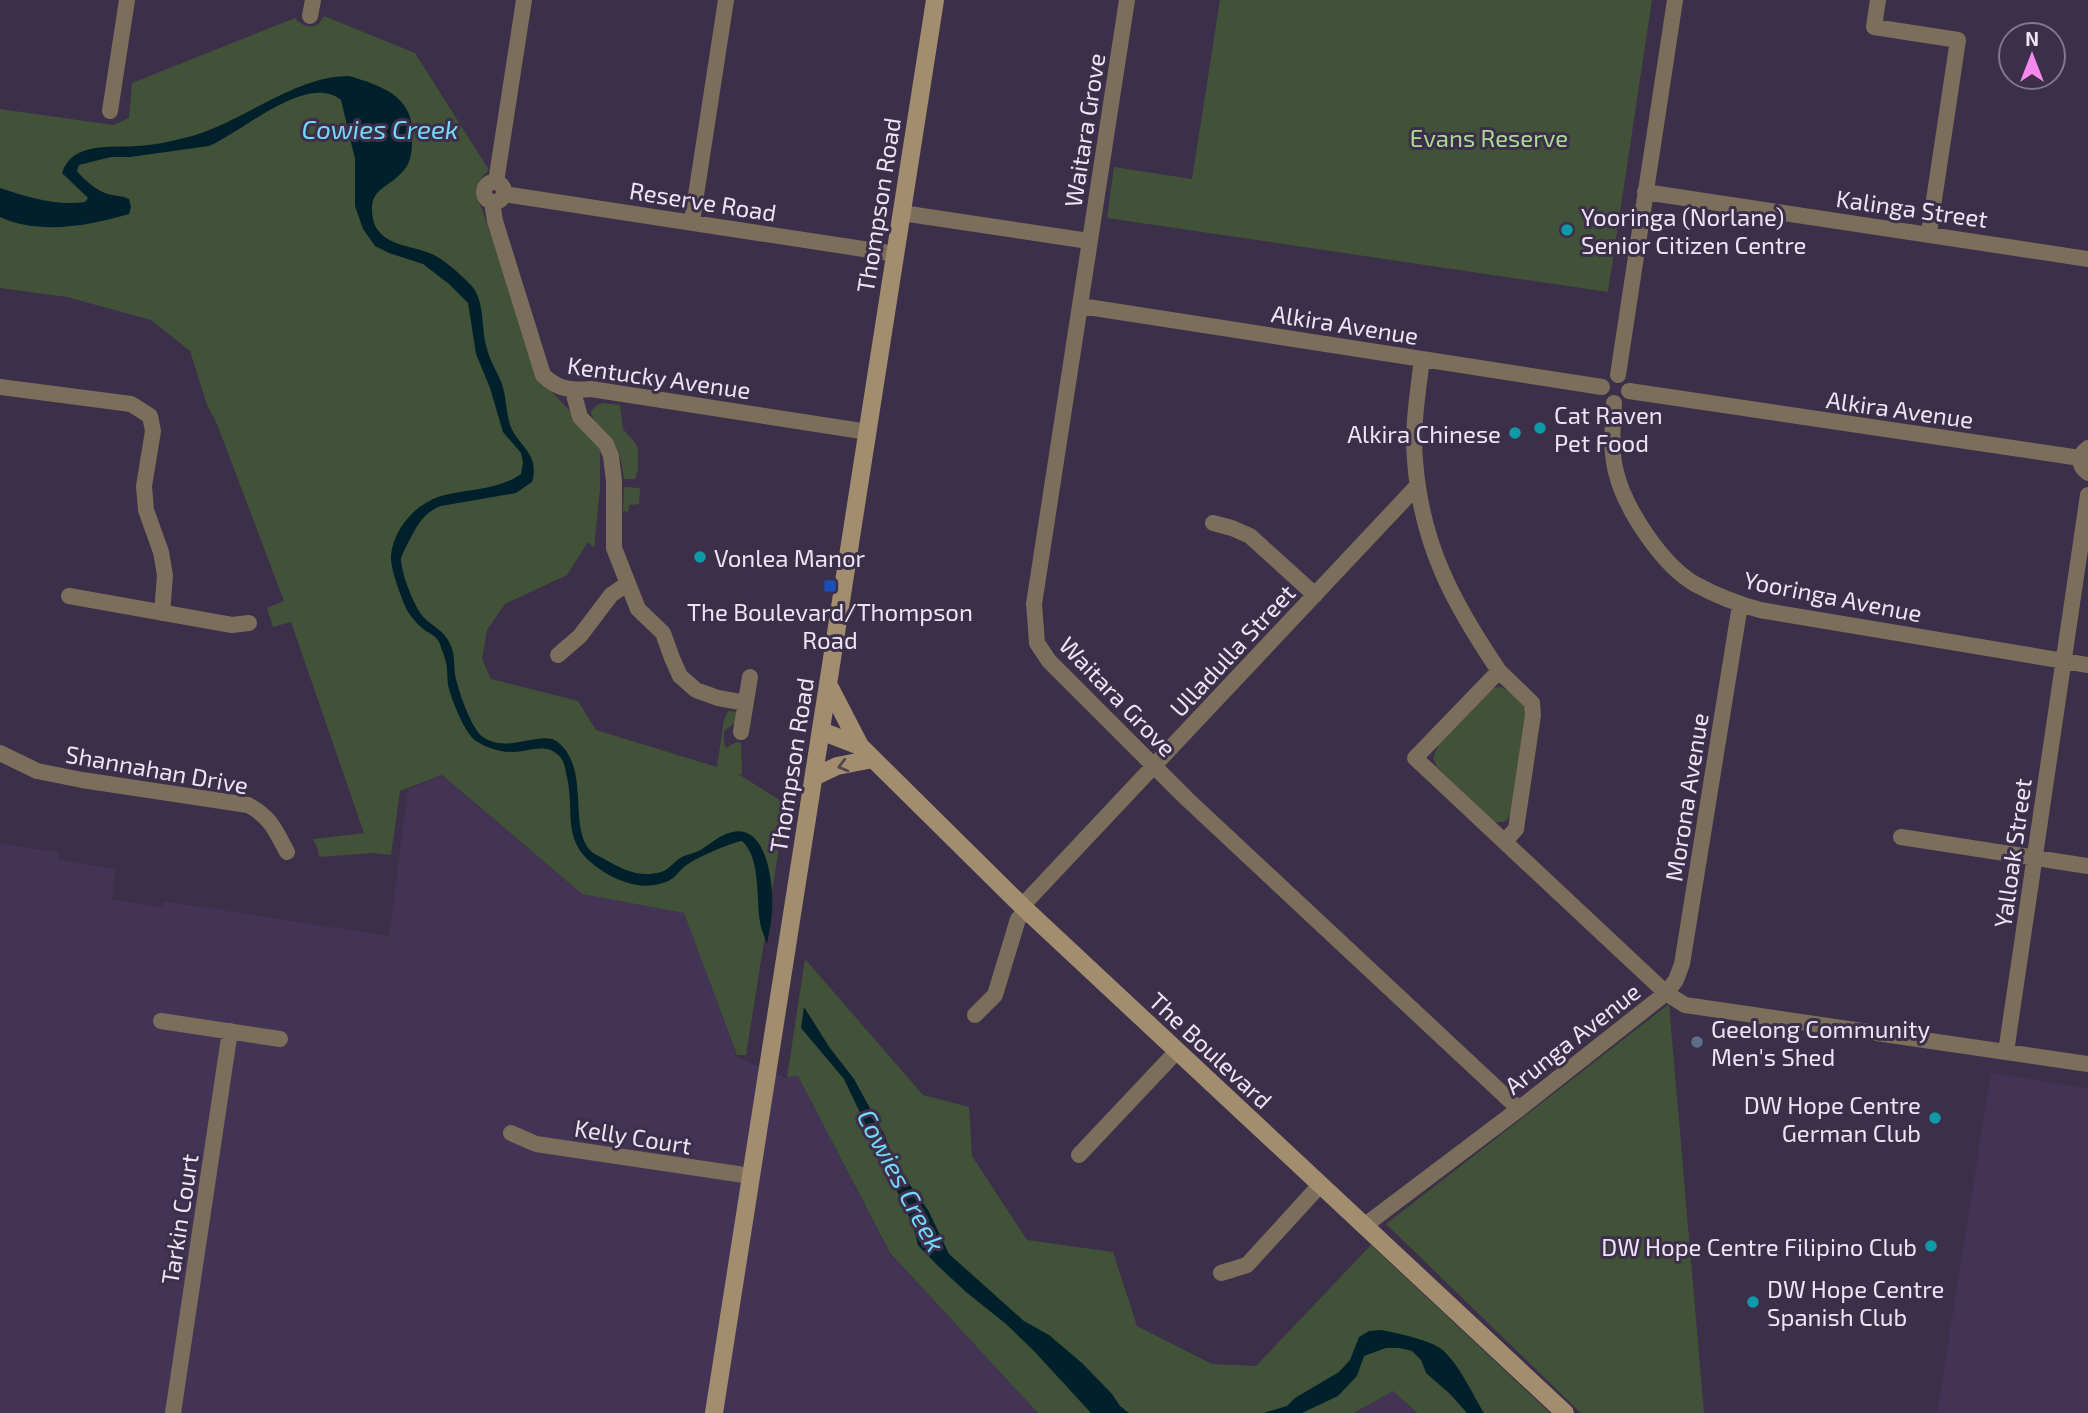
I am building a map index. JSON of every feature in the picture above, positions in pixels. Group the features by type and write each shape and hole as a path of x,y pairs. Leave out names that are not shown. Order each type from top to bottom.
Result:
{"main road":[{"name":"Thompson Road","path":"715,1413 935,0"},
{"path":"828,684 860,746"},
{"name":"The Boulevard","path":"821,732 860,746 1024,908 1564,1413"},
{"path":"814,777 837,766 873,759"}],"street":[{"path":"110,111 127,0"},
{"path":"497,193 524,0"},
{"path":"692,221 726,0"},
{"name":"Waitara Grove","path":"1127,0 1034,604 1037,643 1049,661 1187,799 1519,1108"},
{"path":"1618,375 1675,0"},
{"path":"1878,0 1874,27 1958,40 1929,233"},
{"name":"Kalinga Street","path":"1645,192 2088,258"},
{"name":"Reserve Road","path":"497,193 896,254"},
{"name":"Kentucky Avenue","path":"497,193 495,221 543,375 552,384 572,391 591,389 868,432"},
{"path":"902,213 1089,241"},
{"name":"Alkira Avenue","path":"1081,306 1601,387"},
{"path":"1422,359 1415,441 1422,516 1442,575 1469,627 1499,671 1532,703 1533,715 1516,829 1505,841"},
{"path":"1618,375 1626,379 1629,391 1626,399 1614,403 1603,396 1601,387 1609,376 1618,375"},
{"path":"0,387 131,404 150,416 153,431 144,486 146,510 161,552 165,575 162,613"},
{"path":"572,391 580,417 606,444 611,456 614,481 613,540 638,609 663,633 680,676 696,690 718,698 746,703"},
{"name":"Alkira Avenue","path":"1629,391 2085,460"},
{"name":"Yooringa Avenue","path":"1614,403 1612,434 1616,473 1631,508 1647,536 1667,561 1693,583 1740,605 1760,610 2088,665"},
{"name":"Ulladulla Street","path":"975,1015 995,995 1018,919 1024,908 1418,485"},
{"name":"Yalloak Street","path":"2006,1052 2088,495"},
{"path":"1213,523 1250,536 1315,595"},
{"path":"558,655 580,636 611,595 627,584"},
{"path":"69,596 232,625 249,624"},
{"name":"Morona Avenue","path":"1666,993 1676,980 1682,964 1740,605"},
{"path":"1499,671 1412,758 1505,841 1666,993"},
{"path":"741,732 750,677"},
{"name":"Shannahan Drive","path":"0,753 37,771 248,806 263,813 287,852"},
{"path":"1901,837 2088,866"},
{"name":"Arunga Avenue","path":"1364,1226 1666,993 1685,1005 2088,1065"},
{"path":"162,1021 280,1039"},
{"name":"Tarkin Court","path":"173,1413 230,1031"},
{"path":"1079,1155 1177,1051"},
{"name":"Kelly Court","path":"511,1133 536,1144 751,1176"},
{"path":"1221,1273 1247,1265 1320,1185"}],"shaded area":[{"path":"442,776 582,894 684,913 737,1057 786,1078 798,1076 889,1253 1038,1413 0,1413 0,844 59,852 58,860 115,869 112,899 162,907 163,901 389,936 408,790"},
{"path":"1991,1073 2088,1089 2088,1413 1937,1413"},
{"path":"1393,1391 1416,1413 1355,1413"}],"green space":[{"name":"Evans Reserve","path":"1220,0 1652,0 1608,292 1107,218 1114,167 1192,179"},
{"path":"324,16 415,53 489,170 476,188 477,197 538,377 600,443 600,489 594,548 588,542 567,575 505,604 487,630 482,659 491,679 578,701 596,730 717,767 724,720 728,711 736,712 739,720 724,731 724,743 726,748 736,742 741,743 742,774 738,774 786,804 746,1055 737,1055 684,913 582,894 442,775 400,791 391,855 373,853 319,857 313,839 364,833 291,622 273,627 267,608 284,601 217,424 207,405 190,351 151,320 67,297 0,288 0,109 113,125 129,118 132,83 295,18 303,25 311,26 318,25"},
{"path":"604,403 620,405 623,429 636,444 638,470 635,479 624,479 617,448 592,416 591,411"},
{"path":"624,487 640,488 639,504 629,505 628,512 623,511"},
{"path":"1501,687 1515,696 1526,710 1511,815 1504,822 1494,822 1437,767 1433,758 1439,743 1493,688"},
{"path":"805,959 923,1095 969,1107 972,1156 1027,1240 1113,1252 1137,1326 1212,1364 1256,1366 1371,1245 1550,1413 1417,1413 1393,1391 1354,1413 1038,1413 890,1253 798,1076 787,1077"},
{"path":"1669,1004 1704,1413 1581,1413 1386,1224"}],"water":[{"name":"Cowies Creek","path":"349,76 374,84 395,96 409,113 412,125 412,148 408,164 398,177 380,190 373,201 373,219 377,228 382,235 398,244 439,258 475,291 481,306 487,350 502,384 512,430 533,463 532,482 516,493 434,509 417,527 401,557 405,579 418,609 444,635 452,648 455,675 470,718 478,733 493,742 514,743 544,738 559,743 569,755 574,769 581,830 585,842 593,853 626,870 646,874 661,872 682,857 700,850 724,835 738,831 750,834 759,843 769,870 772,912 767,944 760,922 755,868 748,848 742,841 695,860 665,882 641,886 620,880 594,865 577,845 571,823 569,786 564,765 556,753 544,749 512,752 493,749 476,741 463,724 448,685 446,662 440,644 416,623 405,606 392,567 393,545 402,525 426,503 445,495 503,483 521,474 523,462 521,453 503,432 490,388 476,354 468,303 423,264 375,246 363,229 355,206 355,159 341,100 327,93 311,94 274,108 209,146 130,157 111,157 79,165 77,171 93,186 105,193 129,199 129,214 64,227 31,226 0,217 0,188 52,202 85,202 88,198 62,173 74,156 84,151 149,145 184,138 205,132 307,84"},
{"name":"Cowies Creek","path":"804,1007 854,1079 884,1134 895,1164 928,1210 949,1254 1024,1321 1049,1335 1082,1363 1129,1413 1091,1413 1033,1350 966,1292 918,1245 913,1225 844,1079 801,1028"},
{"path":"1381,1330 1419,1339 1440,1348 1458,1369 1484,1413 1467,1413 1426,1373 1421,1360 1412,1351 1386,1348 1364,1356 1357,1376 1338,1396 1302,1413 1263,1413 1287,1406 1295,1398 1339,1372 1350,1360 1359,1337 1369,1331"}],"place":[{"name":"Yooringa (Norlane) Senior Citizen Centre","path":"1567,230"},
{"name":"Cat Raven Pet Food","path":"1540,428"},
{"name":"Alkira Chinese","path":"1515,433"},
{"name":"Vonlea Manor","path":"700,557"},
{"name":"The Boulevard/Thompson Road","path":"830,586"},
{"name":"Geelong Community Men's Shed","path":"1697,1042"},
{"name":"DW Hope Centre German Club","path":"1935,1118"},
{"name":"DW Hope Centre Filipino Club","path":"1931,1246"},
{"name":"DW Hope Centre Spanish Club","path":"1753,1302"}]}
